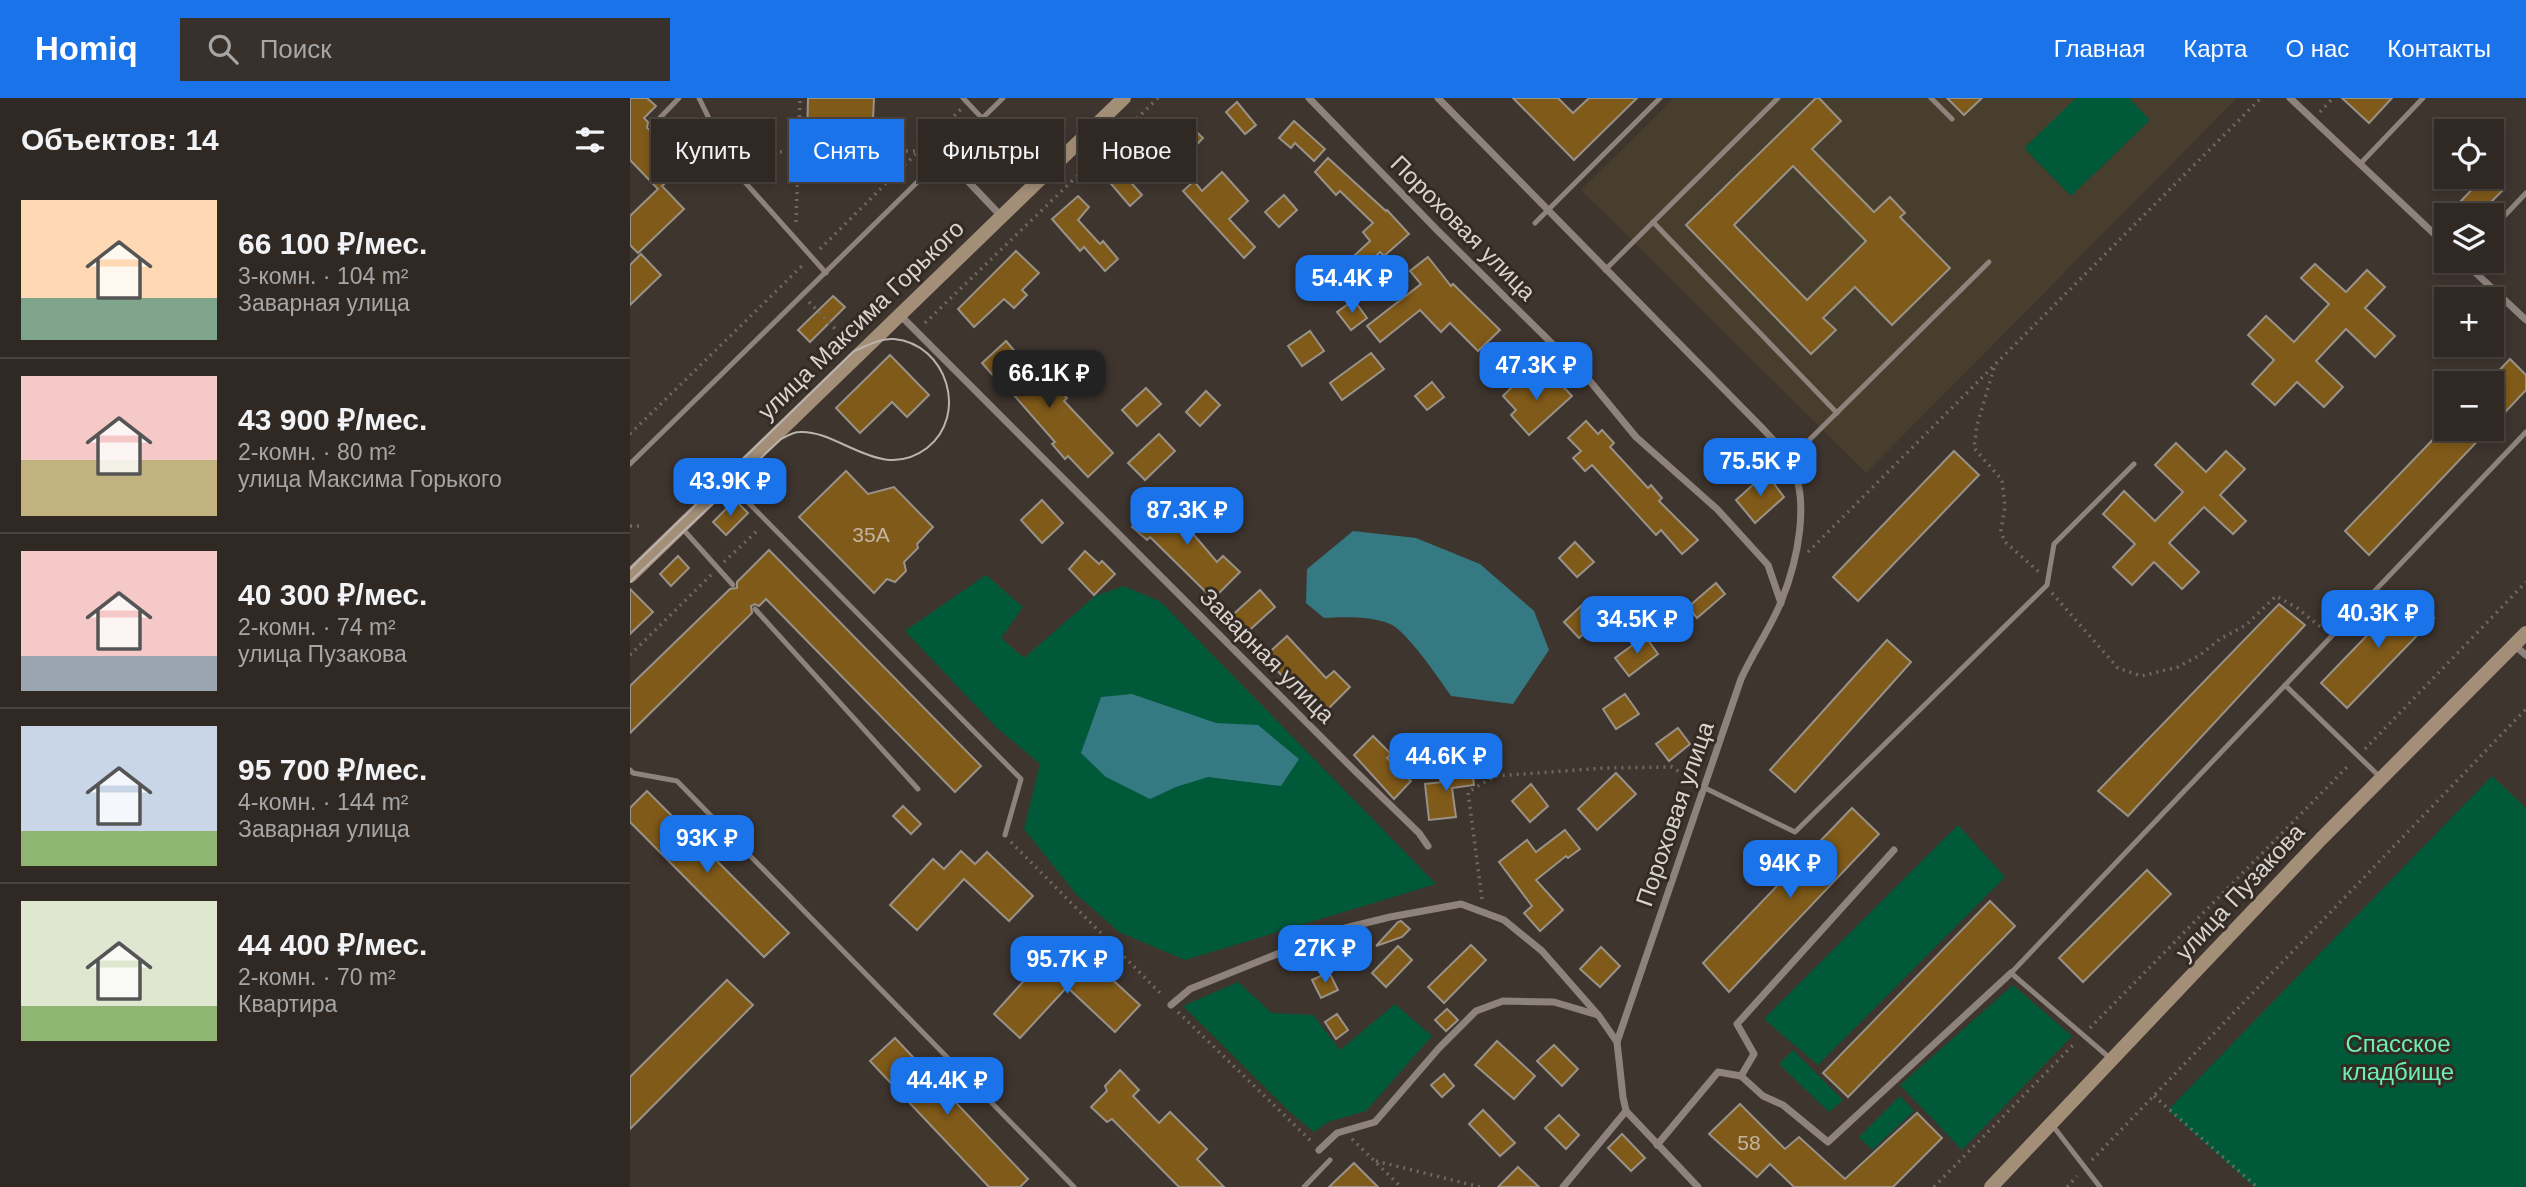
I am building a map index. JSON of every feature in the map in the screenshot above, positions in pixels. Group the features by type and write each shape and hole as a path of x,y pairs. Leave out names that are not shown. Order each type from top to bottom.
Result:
{"street":[{"name":"улица Максима Горького","path":"630,576 1124,98"},
{"name":"Пороховая улица","path":"1309,98 1588,380 1636,437 1717,509 1768,565 1781,603"},
{"name":"Пороховая улица","path":"1438,98 1765,431 1789,460 1800,488 1800,523 1794,566 1781,603 1752,652 1741,679 1617,1042"},
{"path":"2290,98 2434,234"},
{"path":"969,182 1001,216"},
{"path":"2476,273 2526,320"},
{"name":"Заварная улица","path":"899,314 1419,833 1428,846"},
{"name":"улица Пузакова","path":"1991,1187 2381,778 2526,633"},
{"path":"2514,645 2526,655"},
{"path":"1741,1076 1754,1054 1737,1024 1894,850"},
{"path":"1171,1005 1191,989 1337,930 1461,904 1504,920 1542,951 1599,1016 1617,1042 1626,1111 1698,1187"},
{"path":"1657,1145 1718,1072 1741,1076 1763,1096 1783,1105 1828,1142 2011,973"},
{"path":"1320,1150 1337,1133 1375,1122 1439,1048 1476,1011 1503,1001 1555,1002 1599,1016"},
{"path":"1563,1187 1626,1111"}],"lane":[{"path":"659,119 679,98"},
{"path":"699,98 710,119"},
{"path":"965,100 982,118 1003,98"},
{"path":"1535,223 1661,98"},
{"path":"1605,270 1778,98"},
{"path":"1931,98 1952,119"},
{"path":"2360,164 2423,98"},
{"path":"745,182 826,273"},
{"path":"630,464 918,182"},
{"path":"2504,216 2526,193"},
{"path":"1653,222 1837,412"},
{"path":"1789,460 1989,262"},
{"path":"2112,1060 2011,973 2526,432"},
{"path":"1704,789 1795,832 2047,585 2054,544 2134,464"},
{"path":"728,482 1020,779 1005,835"},
{"path":"681,527 733,585"},
{"path":"755,609 918,789"},
{"path":"2285,685 2381,778"},
{"path":"630,770 633,773 677,781 1074,1187"},
{"path":"2052,1124 2100,1187"},
{"path":"1304,1187 1330,1160"}],"path":[{"path":"799,119 800,98"},
{"path":"916,331 1158,98"},
{"path":"1794,566 2261,98"},
{"path":"2313,120 2333,98"},
{"path":"948,119 965,100"},
{"path":"630,434 918,152"},
{"path":"795,238 797,182"},
{"path":"803,296 859,353"},
{"path":"1995,366 1977,425 1974,448 2002,480 2006,507 2001,530 2004,541 2033,566 2058,601 2118,668 2141,676 2178,667 2246,625 2276,596 2297,608 2333,636"},
{"path":"630,654 766,521"},
{"path":"630,526 642,526"},
{"path":"1934,1187 2526,582"},
{"path":"2067,1187 2526,709"},
{"path":"1484,913 1468,792 1494,776 1605,768 1672,767 1704,789"},
{"path":"1005,835 1171,1005 1320,1150"},
{"path":"2154,1096 2257,1187"},
{"path":"1330,1160 1351,1137 1401,1187"},
{"path":"1375,1161 1480,1187"}],"shaded area":[{"path":"1674,98 2237,98 1866,473 1581,190"}],"green space":[{"path":"2076,98 2129,98 2150,120 2071,196 2024,148"},
{"path":"986,575 1023,607 1001,638 1024,658 1095,596 1124,586 1161,602 1436,884 1185,960 1119,932 1076,894 1024,829 1040,764 997,728 905,631"},
{"name":"Спасское кладбище","path":"2492,776 2526,808 2526,1187 2254,1187 2168,1110"},
{"path":"1958,825 2005,877 1818,1065 1764,1019"},
{"path":"1238,982 1272,1013 1313,1015 1340,1050 1395,1004 1432,1036 1366,1111 1328,1122 1314,1132 1289,1111 1183,1006"},
{"path":"2013,985 2072,1036 1962,1150 1900,1085"},
{"path":"1793,1050 1843,1100 1829,1112 1779,1064"},
{"path":"1900,1096 1914,1111 1872,1150 1859,1137"}],"water":[{"path":"1353,531 1416,538 1480,564 1534,611 1549,650 1513,704 1451,696 1422,656 1397,628 1383,621 1366,618 1324,618 1306,603 1307,569"},
{"path":"1132,694 1216,723 1258,725 1299,759 1281,786 1208,777 1150,799 1106,777 1081,753 1101,697"}],"building":[{"path":"630,98 647,98 656,106 644,118 651,131 651,182 630,160"},
{"path":"808,98 874,98 873,119 807,119"},
{"path":"1513,98 1558,98 1573,113 1589,98 1637,98 1574,160"},
{"path":"1819,98 1841,121 1812,149 1874,212 1890,197 1905,213 1900,217 1950,268 1892,325 1855,287 1823,318 1836,330 1811,354 1686,225","holes":["1793,166 1866,241 1807,300 1734,225"]},
{"path":"1947,98 1982,98 1964,115"},
{"path":"2342,98 2392,98 2369,123"},
{"path":"1237,102 1256,125 1245,134 1226,112"},
{"path":"1294,121 1325,149 1314,161 1295,143 1291,148 1279,138"},
{"path":"1196,131 1203,138 1196,145"},
{"path":"1328,158 1387,210 1409,234 1384,256 1380,252 1352,279 1341,268 1370,241 1363,232 1373,223 1340,191 1336,195 1315,172"},
{"path":"1222,172 1248,201 1229,219 1255,247 1244,258 1183,191 1195,182 1202,191"},
{"path":"651,182 666,182 662,186 684,209 638,253 630,245 630,216 658,189"},
{"path":"1110,182 1131,182 1142,195 1130,206"},
{"path":"2472,189 2502,191 2490,203 2459,203"},
{"path":"1284,195 1297,210 1279,227 1265,212"},
{"path":"1078,196 1089,207 1078,220 1100,244 1103,241 1118,259 1105,271 1084,247 1080,251 1052,219"},
{"path":"1016,251 1039,273 1022,290 1027,295 1014,308 1004,299 974,327 958,309"},
{"path":"641,254 661,275 630,305 630,265"},
{"path":"1428,257 1451,286 1453,284 1500,330 1478,351 1450,323 1441,332 1420,310 1380,342 1367,326 1421,284 1410,271"},
{"path":"2315,264 2346,292 2367,270 2385,287 2365,308 2395,336 2375,357 2346,329 2316,361 2343,387 2324,407 2297,382 2275,405 2252,384 2274,360 2248,335 2266,316 2294,342 2329,304 2301,278"},
{"path":"833,296 845,307 810,342 798,330"},
{"path":"1354,300 1367,318 1351,330 1337,312"},
{"path":"1310,331 1324,351 1302,366 1288,346"},
{"path":"1006,341 1038,378 1045,372 1067,398 1064,401 1113,453 1088,477 1068,456 1065,459 1052,444 1055,442 999,378 997,380 982,363"},
{"path":"1371,353 1384,369 1342,400 1330,383"},
{"path":"890,355 929,395 907,417 892,402 860,433 836,408"},
{"path":"2510,359 2526,375 2526,390 2504,413 2504,371 2499,371"},
{"path":"1553,376 1572,396 1529,435 1511,415 1516,410 1503,396 1522,377 1536,392"},
{"path":"1432,382 1444,397 1427,410 1415,396"},
{"path":"1146,388 1161,404 1137,426 1122,410"},
{"path":"1206,391 1220,405 1200,426 1186,412"},
{"path":"1586,421 1598,434 1602,430 1614,443 1610,447 1648,488 1651,485 1662,498 1659,501 1698,540 1682,554 1661,530 1656,535 1592,465 1585,471 1573,458 1581,451 1568,438"},
{"path":"1159,434 1175,451 1145,480 1128,463"},
{"path":"2434,438 2434,441 2478,441 2369,555 2345,531"},
{"path":"2176,443 2206,472 2226,451 2245,469 2220,495 2246,521 2233,534 2204,507 2169,543 2199,572 2182,589 2154,562 2132,585 2113,567 2135,544 2103,514 2124,491 2155,521 2183,492 2155,465"},
{"path":"1954,451 1979,475 1858,601 1833,577"},
{"path":"846,471 868,494 894,487 933,527 904,562 906,571 895,582 887,579 874,593 799,517"},
{"path":"1766,473 1784,497 1755,523 1736,500"},
{"path":"1200,497 1209,507 1188,528 1217,562 1223,556 1240,572 1213,599 1150,537 1147,540 1132,527 1155,503 1175,522"},
{"path":"735,500 748,513 726,535 713,522"},
{"path":"1042,500 1063,523 1042,543 1021,520"},
{"path":"1575,542 1594,562 1577,577 1559,558"},
{"path":"769,550 981,766 955,792 766,599 759,606 751,606 752,613 630,733 630,686 730,589 737,588 737,582"},
{"path":"1085,551 1099,564 1102,561 1115,574 1094,595 1069,569"},
{"path":"678,556 689,568 671,586 660,574"},
{"path":"1716,583 1725,594 1697,618 1688,607"},
{"path":"630,589 653,612 630,634"},
{"path":"1260,590 1275,607 1243,636 1227,620"},
{"path":"2408,593 2434,618 2347,708 2321,683"},
{"path":"1583,604 1598,620 1579,638 1564,622"},
{"path":"2279,604 2305,625 2128,816 2098,791"},
{"path":"1287,636 1326,678 1334,671 1350,687 1321,716 1264,657"},
{"path":"1645,636 1658,654 1629,676 1615,658"},
{"path":"1887,640 1911,662 1795,792 1770,770"},
{"path":"1625,694 1639,714 1616,729 1603,709"},
{"path":"1678,728 1690,744 1669,761 1656,744"},
{"path":"1373,736 1391,754 1387,758 1411,781 1394,799 1354,755"},
{"path":"1472,768 1474,785 1452,788 1456,817 1429,820 1425,784 1443,782 1441,772"},
{"path":"1616,773 1636,794 1597,830 1578,809"},
{"path":"1531,784 1548,806 1530,822 1512,801"},
{"path":"647,791 789,933 764,957 630,822 630,808"},
{"path":"903,806 921,824 911,834 893,816"},
{"path":"1852,808 1879,834 1729,992 1703,963"},
{"path":"1565,830 1580,849 1568,858 1566,856 1536,880 1563,910 1540,931 1524,913 1532,906 1499,862 1527,840 1536,852"},
{"path":"961,851 975,864 987,852 1033,896 1009,921 964,879 917,930 890,905 933,859 944,869"},
{"path":"2147,870 2171,894 2083,982 2059,958"},
{"path":"1990,901 2015,926 1848,1097 1823,1073"},
{"path":"1401,921 1410,929 1402,937 1376,946 1398,922"},
{"path":"1364,930 1370,948 1344,956 1338,936"},
{"path":"1471,945 1486,960 1444,1003 1428,987"},
{"path":"1398,946 1412,960 1386,987 1372,973"},
{"path":"1601,947 1620,966 1600,987 1580,969"},
{"path":"1066,959 1079,971 1090,959 1140,1005 1115,1032 1067,987 1020,1038 994,1014 1038,965 1050,976"},
{"path":"1329,972 1338,990 1321,998 1312,980"},
{"path":"727,980 753,1005 630,1129 630,1077"},
{"path":"1447,1009 1458,1020 1446,1031 1435,1020"},
{"path":"1337,1014 1348,1030 1336,1039 1325,1022"},
{"path":"895,1038 1028,1179 1020,1187 989,1187 870,1061"},
{"path":"1497,1041 1535,1076 1514,1099 1475,1065"},
{"path":"1554,1045 1578,1069 1562,1086 1537,1061"},
{"path":"1120,1070 1139,1090 1133,1096 1159,1123 1170,1112 1207,1149 1197,1159 1224,1187 1179,1187 1112,1119 1107,1122 1091,1107 1107,1091 1105,1086"},
{"path":"1444,1074 1454,1086 1442,1097 1431,1085"},
{"path":"1740,1104 1785,1149 1799,1137 1845,1179 1917,1113 1942,1138 1893,1187 1794,1187 1770,1164 1757,1177 1709,1134"},
{"path":"1483,1110 1515,1143 1500,1156 1469,1124"},
{"path":"1559,1115 1579,1135 1566,1149 1545,1128"},
{"path":"1622,1134 1645,1158 1631,1171 1608,1148"},
{"path":"1354,1163 1378,1187 1329,1187"},
{"path":"1518,1167 1539,1187 1498,1187"}],"tram line":[{"path":"630,569 854,351 879,341 894,339 912,344 927,354 939,367 949,400 947,418 940,434 927,448 910,457 893,460 877,458 815,434 790,434 781,439 630,582"}]}
